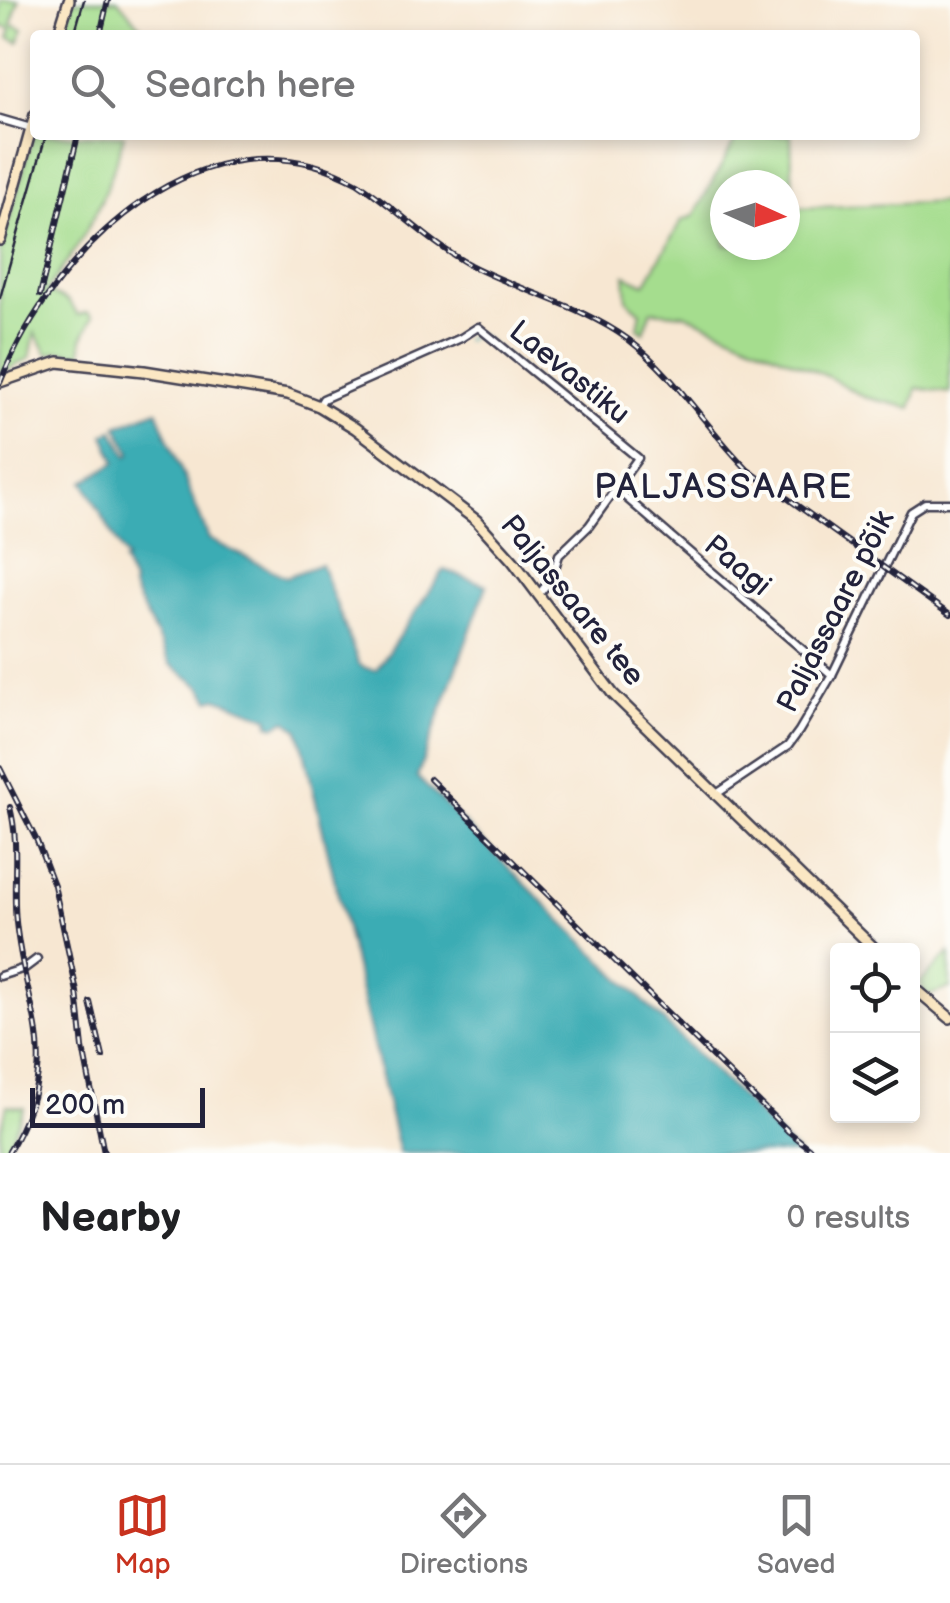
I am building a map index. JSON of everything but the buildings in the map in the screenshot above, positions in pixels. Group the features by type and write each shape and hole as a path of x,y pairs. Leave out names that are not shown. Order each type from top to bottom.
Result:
{"street":[{"path":"60,30 69,0"},
{"path":"0,118 30,128"},
{"path":"0,240 30,132"},
{"name":"Laevastiku","path":"319,406 323,400 478,327 638,458 589,526 560,555 552,578 539,594"},
{"name":"Paljassaare tee","path":"0,382 46,364 82,363 265,388 319,406 355,428 476,520 539,594 613,694 870,943"},
{"name":"Paagi","path":"616,489 832,675"},
{"name":"Paljassaare põik","path":"718,792 788,746 832,675 911,512 925,503 950,502"},
{"path":"0,976 25,968 36,959"},
{"path":"920,993 950,1018"}],"green space":[{"path":"0,0 19,0 11,24 23,29 19,42 9,38 11,29 0,26"},
{"path":"73,0 118,0 144,30 64,30"},
{"path":"32,140 122,140 93,218 46,291 68,301 78,315 88,312 93,317 82,339 82,354 48,354 35,333 30,358 0,374 0,253"},
{"path":"735,140 791,140 792,170 719,170"},
{"path":"710,187 710,260 800,260 800,208 950,202 950,393 917,388 911,408 864,397 829,377 685,314 651,311 644,332 638,328 641,312 627,300 625,275 645,284 682,220 694,216"},
{"path":"950,952 950,988 927,996 920,983"},
{"path":"7,1105 24,1108 5,1153 0,1153 0,1135"}],"water":[{"path":"157,410 209,539 286,577 321,564 359,664 364,668 376,670 444,570 487,585 417,777 797,1153 399,1153 299,730 286,720 276,726 269,724 270,718 217,698 210,700 201,687 171,665 132,588 123,562 126,560 84,482 116,462 104,435 113,430 128,456 131,453 117,426"}],"waterway":[{"path":"465,340 477,334 565,406"}],"tram line":[{"path":"75,30 84,0"},
{"path":"0,298 45,140"}],"railway":[{"path":"101,30 108,0"},
{"path":"40,295 77,140"},
{"path":"0,383 24,332 57,283 97,239 142,201 192,174 246,160 301,162 358,183 470,265 591,317 629,340 661,369 748,470 950,615"},
{"path":"0,768 37,841 54,885 104,1153"},
{"path":"430,779 789,1132 816,1153"},
{"path":"8,1153 35,1090 39,1063 38,1038 16,922 15,836 10,807"},
{"path":"90,1002 103,1057"}],"district":[{"name":"PALJASSAARE","path":"724,486"}]}
